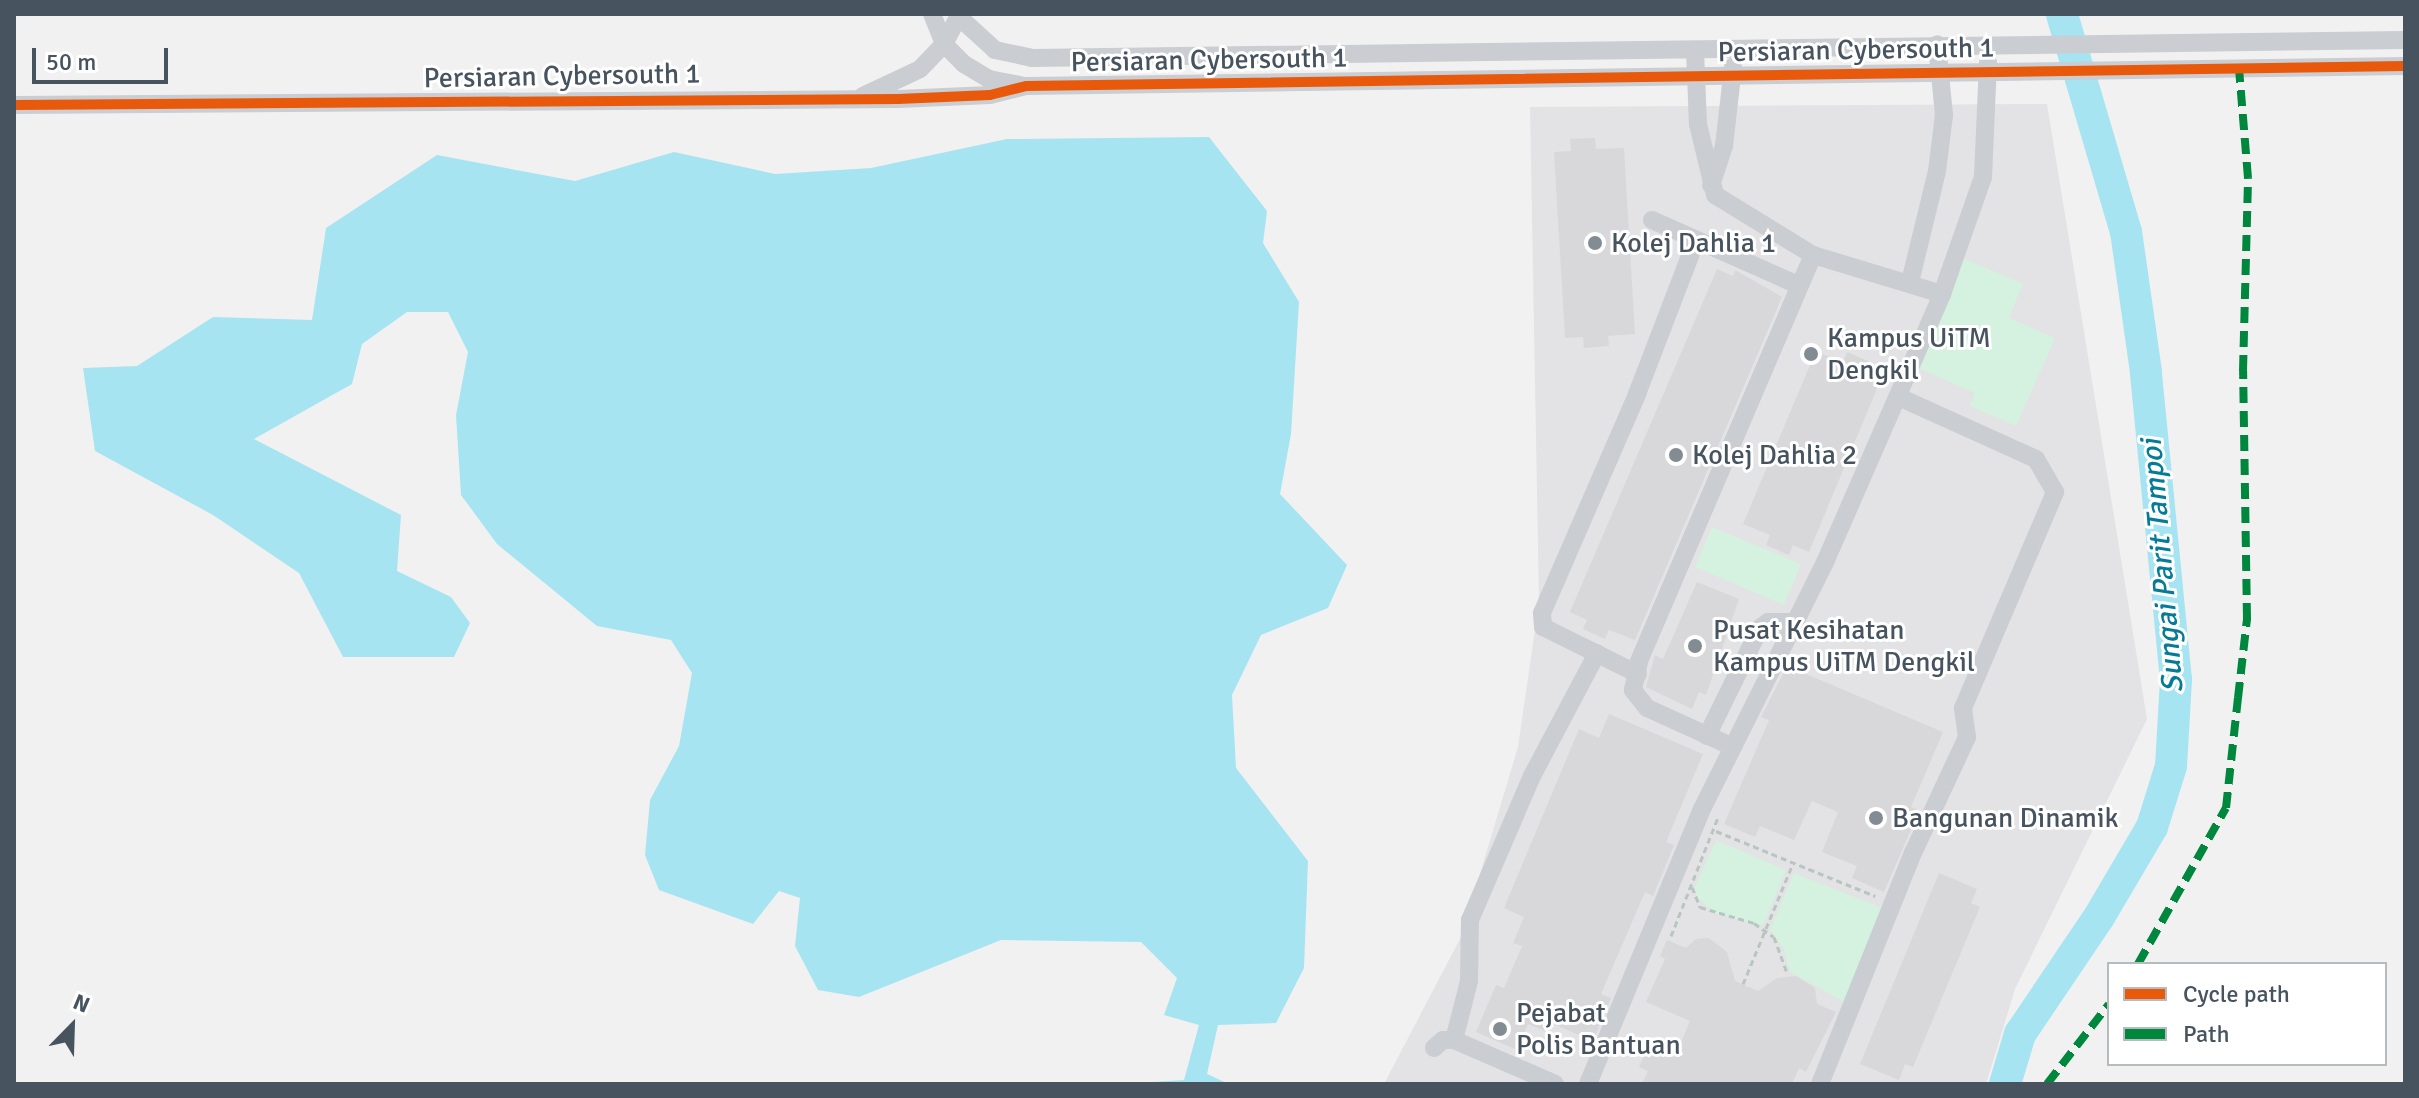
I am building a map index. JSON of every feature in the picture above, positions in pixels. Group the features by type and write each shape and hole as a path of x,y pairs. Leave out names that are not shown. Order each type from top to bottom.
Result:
{"street":[{"path":"932,14 944,44 964,64 989,79 1026,86"},
{"path":"861,97 920,69 944,44 960,16"},
{"name":"Persiaran Cybersouth 1","path":"960,16 995,50 1032,58 2126,41 2405,40"},
{"path":"1588,1084 1586,1062 1702,809 1899,397 1942,294 1983,177 1989,71 1986,43"},
{"path":"1910,282 1937,171 1944,115 1937,44"},
{"path":"1711,185 1724,146 1733,76 1732,48"},
{"path":"1695,50 1698,124 1711,185 1729,206 1813,255 1942,294"},
{"name":"Persiaran Cybersouth 1","path":"14,105 990,95 1026,86 2405,66"},
{"path":"1652,220 1796,284"},
{"path":"1638,674 1543,627 1542,613 1637,394 1696,240"},
{"path":"1733,747 1638,701 1633,690 1796,284 1813,255"},
{"path":"1827,1079 1924,828 1963,747 1963,708 2055,492 2036,459 1899,397"},
{"path":"1707,736 1760,628 1768,622 1794,622"},
{"path":"1454,1040 1469,981 1470,920 1532,776 1597,653"},
{"path":"1434,1048 1443,1040 1454,1040 1478,1058 1522,1062 1555,1084"}],"path":[{"path":"1716,831 1880,898"},
{"path":"1743,984 1793,863"},
{"path":"1692,887 1700,907 1765,930 1781,950 1787,972"}],"shaded area":[{"name":"Kampus UiTM Dengkil","path":"2047,104 2147,719 2015,989 1986,1084 1384,1084 1461,937 1518,747 1539,602 1530,107"}],"green space":[{"path":"1963,258 2023,284 2009,318 2055,338 2016,426 1970,406 1975,393 1916,367"},
{"path":"1712,527 1801,564 1784,605 1695,567"},
{"path":"1716,840 1786,870 1763,926 1715,913 1697,897 1695,887"},
{"path":"1794,873 1885,909 1848,1004 1790,972 1784,949 1770,930"}],"water":[{"path":"1209,137 1267,211 1263,243 1299,302 1291,434 1280,494 1347,565 1328,608 1261,635 1232,695 1236,768 1308,861 1304,968 1276,1023 1218,1025 1207,1074 1229,1084 1121,1084 1184,1080 1199,1025 1164,1015 1177,978 1141,942 1001,940 859,997 818,990 795,946 800,898 779,891 753,924 659,890 645,855 650,800 679,746 692,673 671,640 597,626 497,544 461,495 456,415 468,352 448,312 407,312 362,344 352,384 254,439 401,515 397,571 451,597 470,623 454,657 343,657 299,573 213,515 95,451 83,368 137,366 213,317 312,320 326,228 437,155 575,181 674,152 775,174 871,168 1007,139"}],"building":[{"name":"Kolej Dahlia 1","path":"1595,138 1596,149 1624,148 1635,334 1608,336 1609,346 1584,348 1583,337 1565,338 1554,152 1571,151 1570,139"},
{"name":"Kolej Dahlia 2","path":"1717,269 1733,276 1735,270 1782,297 1635,640 1609,630 1605,639 1583,629 1587,620 1570,612"},
{"path":"1816,351 1843,363 1847,352 1868,361 1864,371 1881,379 1809,552 1793,545 1789,555 1766,545 1770,535 1743,524"},
{"name":"Pusat Kesihatan Kampus UiTM Dengkil","path":"1697,582 1739,599 1706,695 1699,692 1692,709 1646,687 1655,655 1663,659"},
{"path":"1787,666 1943,732 1911,807 1919,811 1884,892 1852,878 1857,866 1822,852 1838,812 1812,801 1794,840 1760,826 1755,837 1724,824 1769,720 1761,717"},
{"path":"1609,714 1703,754 1666,842 1674,845 1653,896 1645,892 1601,994 1611,998 1593,1041 1549,1022 1545,1031 1528,1024 1517,1050 1476,1032 1496,985 1504,988 1522,946 1513,943 1524,917 1504,908 1579,729 1599,738"},
{"path":"1939,873 1977,889 1971,903 1980,907 1913,1067 1905,1064 1899,1080 1860,1064"},
{"path":"1709,938 1727,952 1735,981 1758,991 1777,978 1796,976 1815,988 1817,1004 1836,1012 1806,1072 1799,1068 1792,1084 1642,1084 1648,1071 1639,1067 1647,1048 1656,1052 1659,1045 1677,1052 1690,1021 1646,1002 1665,959 1660,956 1667,940 1686,948 1696,939"}],"waterway":[{"name":"Sungai Parit Tampoi","path":"2005,1084 2020,1034 2099,917 2152,827 2171,766 2176,680 2146,372 2126,232 2062,14"}],"marked path":[{"path":"2139,962 2226,808 2247,619 2243,371 2248,178 2239,68"},
{"path":"2047,1084 2107,1007"}],"cycle path":[{"path":"14,105 898,99 990,95 1026,86 2405,66"}],"place":[{"name":"Kolej Dahlia 1","path":"1595,243"},
{"name":"Kampus UiTM Dengkil","path":"1811,354"},
{"name":"Kolej Dahlia 2","path":"1676,455"},
{"name":"Pusat Kesihatan Kampus UiTM Dengkil","path":"1695,646"},
{"name":"Bangunan Dinamik","path":"1876,818"},
{"name":"Pejabat Polis Bantuan","path":"1500,1029"}]}
